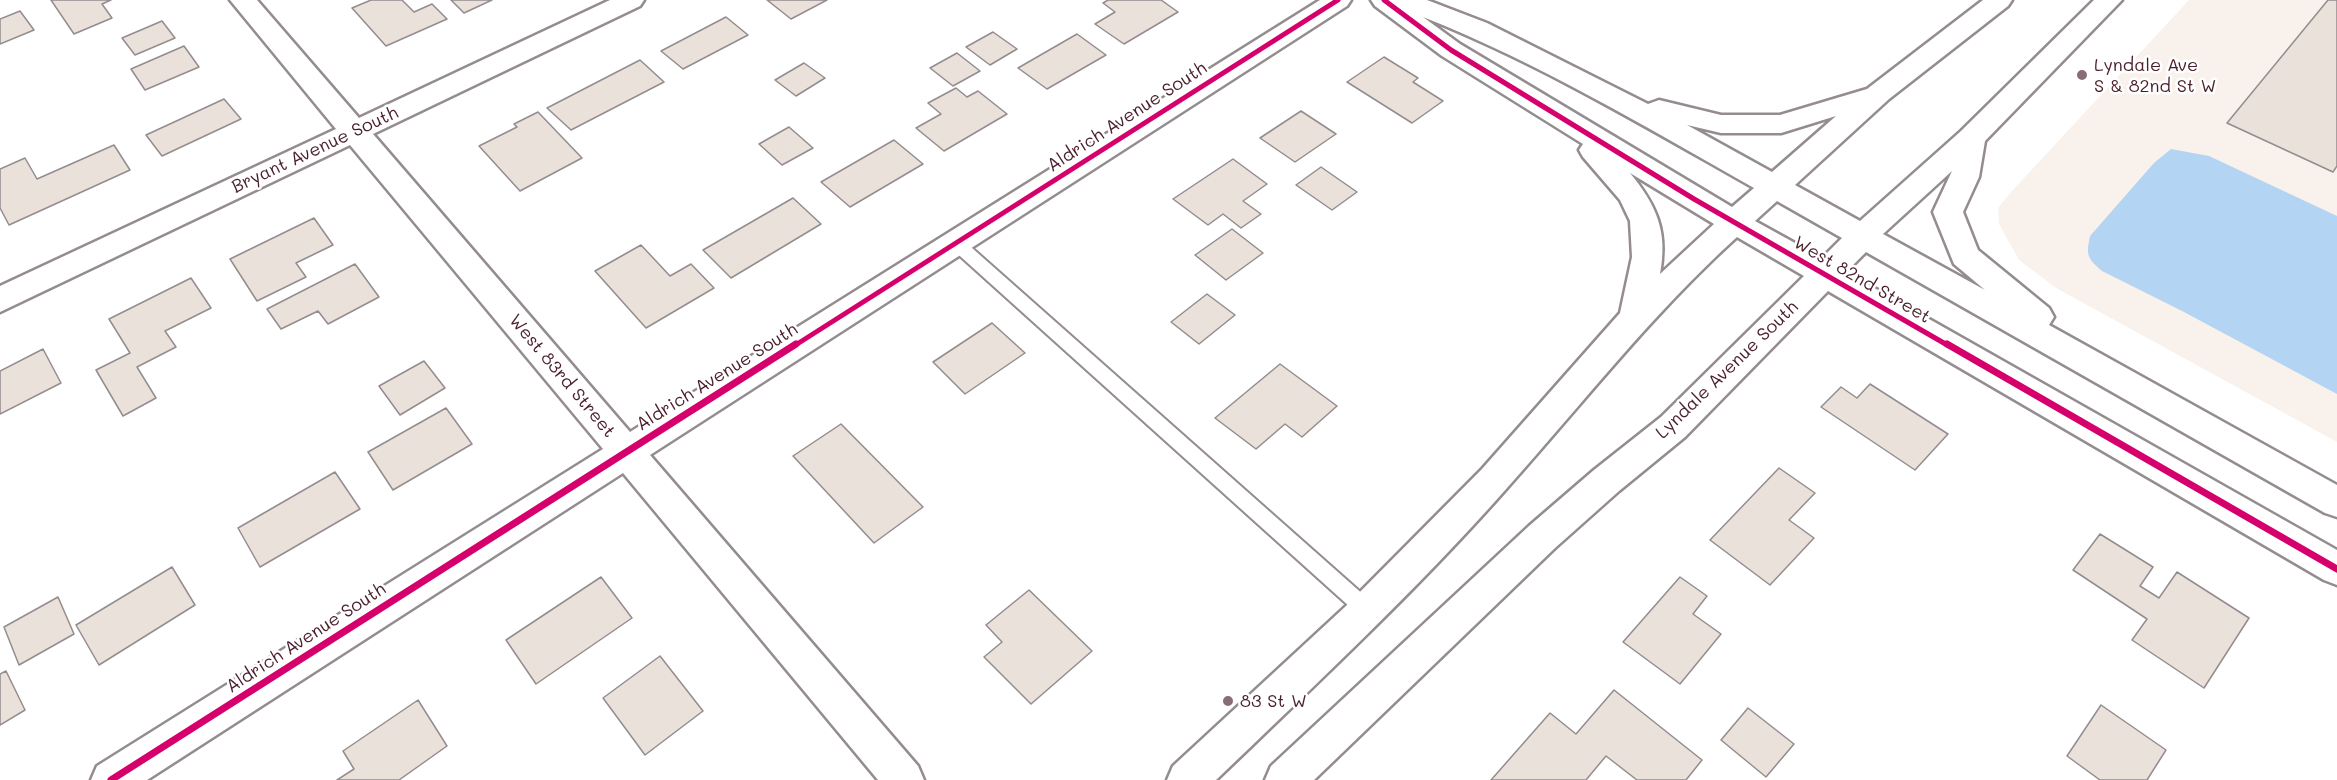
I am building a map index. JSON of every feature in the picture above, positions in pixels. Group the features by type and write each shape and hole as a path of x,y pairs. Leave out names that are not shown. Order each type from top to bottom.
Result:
{"street":[{"name":"West 83rd Street","path":"243,0 904,780"},
{"name":"Bryant Avenue South","path":"0,300 631,0"},
{"name":"Aldrich Avenue South","path":"111,780 1338,0"},
{"name":"West 82nd Street","path":"1384,0 1451,50 1733,223 2337,569"},
{"name":"West 82nd Street","path":"1404,0 1478,29 1622,101 2337,502"},
{"path":"1187,780 1367,610 1494,479 1635,318 1733,223 1879,93 1999,0"},
{"name":"Lyndale Avenue South","path":"1285,780 1405,663 1538,541 1638,454 1673,427 1863,236 1971,138 2109,0"},
{"path":"1622,101 1721,124 1781,124 1879,93"},
{"path":"1567,123 1622,181 1645,221 1646,267 1635,318"},
{"path":"1971,138 1965,177 1948,212 1965,256 2030,312 2125,384"}],"lane":[{"path":"957,244 1367,610"}],"shaded area":[{"path":"2189,0 2337,0 2337,442 2056,288 2019,260 1999,224 1998,208 2011,192"}],"water":[{"path":"2171,149 2209,156 2337,216 2337,394 2102,271 2093,263 2088,252 2090,236 2154,163"}],"building":[{"path":"51,0 111,0 102,4 112,18 74,34"},
{"path":"371,0 402,0 414,12 432,4 447,19 386,46 352,8"},
{"path":"451,0 492,0 464,13"},
{"path":"767,0 827,0 791,19"},
{"path":"1108,0 1161,0 1178,12 1124,44 1095,24 1115,12 1103,3"},
{"path":"2328,0 2337,0 2337,166 2333,172 2227,123"},
{"path":"20,11 34,30 0,44 0,19"},
{"path":"726,17 748,35 683,69 661,51"},
{"path":"162,21 175,38 135,55 122,38"},
{"path":"993,32 1017,49 990,65 966,47"},
{"path":"1077,34 1106,55 1047,89 1018,68"},
{"path":"184,46 199,67 145,90 131,69"},
{"path":"957,53 980,71 953,86 930,68"},
{"path":"1384,57 1418,78 1413,82 1443,101 1412,123 1347,82"},
{"path":"640,60 664,82 571,130 547,108"},
{"path":"804,63 825,78 796,96 775,80"},
{"path":"956,88 967,97 978,91 1007,114 944,151 916,128 941,114 928,103"},
{"path":"224,99 241,119 162,156 146,135"},
{"path":"1301,111 1336,134 1295,162 1260,138"},
{"path":"538,112 582,158 520,191 479,146 517,127 514,124"},
{"path":"789,127 813,148 782,165 759,144"},
{"path":"894,140 923,164 850,207 821,182"},
{"path":"114,145 130,170 9,225 0,208 0,169 25,158 37,179"},
{"path":"1233,159 1267,184 1243,201 1261,214 1241,228 1223,214 1208,225 1173,199"},
{"path":"1321,167 1357,192 1332,210 1296,185"},
{"path":"793,198 821,224 731,278 703,250"},
{"path":"314,218 333,245 296,263 306,277 257,301 230,259"},
{"path":"1232,229 1263,253 1226,280 1195,255"},
{"path":"641,245 670,276 691,264 714,288 646,328 595,271"},
{"path":"355,264 379,297 328,324 318,311 281,329 267,309"},
{"path":"191,278 211,308 165,331 176,347 137,367 156,398 123,416 96,370 130,353 109,319"},
{"path":"1207,294 1235,315 1199,344 1171,322"},
{"path":"992,323 1025,353 965,394 933,362"},
{"path":"43,349 61,383 0,414 0,371"},
{"path":"424,361 445,388 400,415 379,386"},
{"path":"1280,364 1337,406 1302,437 1285,424 1256,449 1215,418"},
{"path":"1870,384 1948,434 1915,470 1821,407 1841,387 1857,398"},
{"path":"446,408 472,444 393,490 368,452"},
{"path":"841,424 923,507 874,543 793,456"},
{"path":"1779,468 1815,493 1789,520 1814,538 1770,585 1710,540"},
{"path":"335,472 360,509 260,567 238,528"},
{"path":"2100,534 2153,567 2140,586 2159,598 2177,572 2249,618 2204,688 2132,640 2147,619 2073,570"},
{"path":"172,567 195,605 99,665 76,625"},
{"path":"601,577 632,618 536,684 506,640"},
{"path":"1680,577 1707,596 1693,614 1721,634 1680,684 1623,642"},
{"path":"1029,590 1092,651 1031,704 984,657 1002,642 986,625"},
{"path":"58,597 74,634 19,665 4,627"},
{"path":"660,656 703,711 645,755 603,698"},
{"path":"6,671 25,710 0,725 0,674"},
{"path":"1614,690 1702,760 1686,780 1637,780 1606,756 1586,780 1491,780 1550,713 1576,734"},
{"path":"418,700 447,746 399,780 337,780 354,769 343,751"},
{"path":"2101,705 2166,750 2147,780 2100,780 2067,756"},
{"path":"1748,708 1794,744 1766,777 1721,740"}],"cycle path":[{"path":"111,780 1338,0"},
{"path":"1384,0 1451,50 1694,199 2337,569"}],"place":[{"name":"Lyndale Ave S & 82nd St W","path":"2082,75"},
{"name":"83 St W","path":"1228,701"}]}
